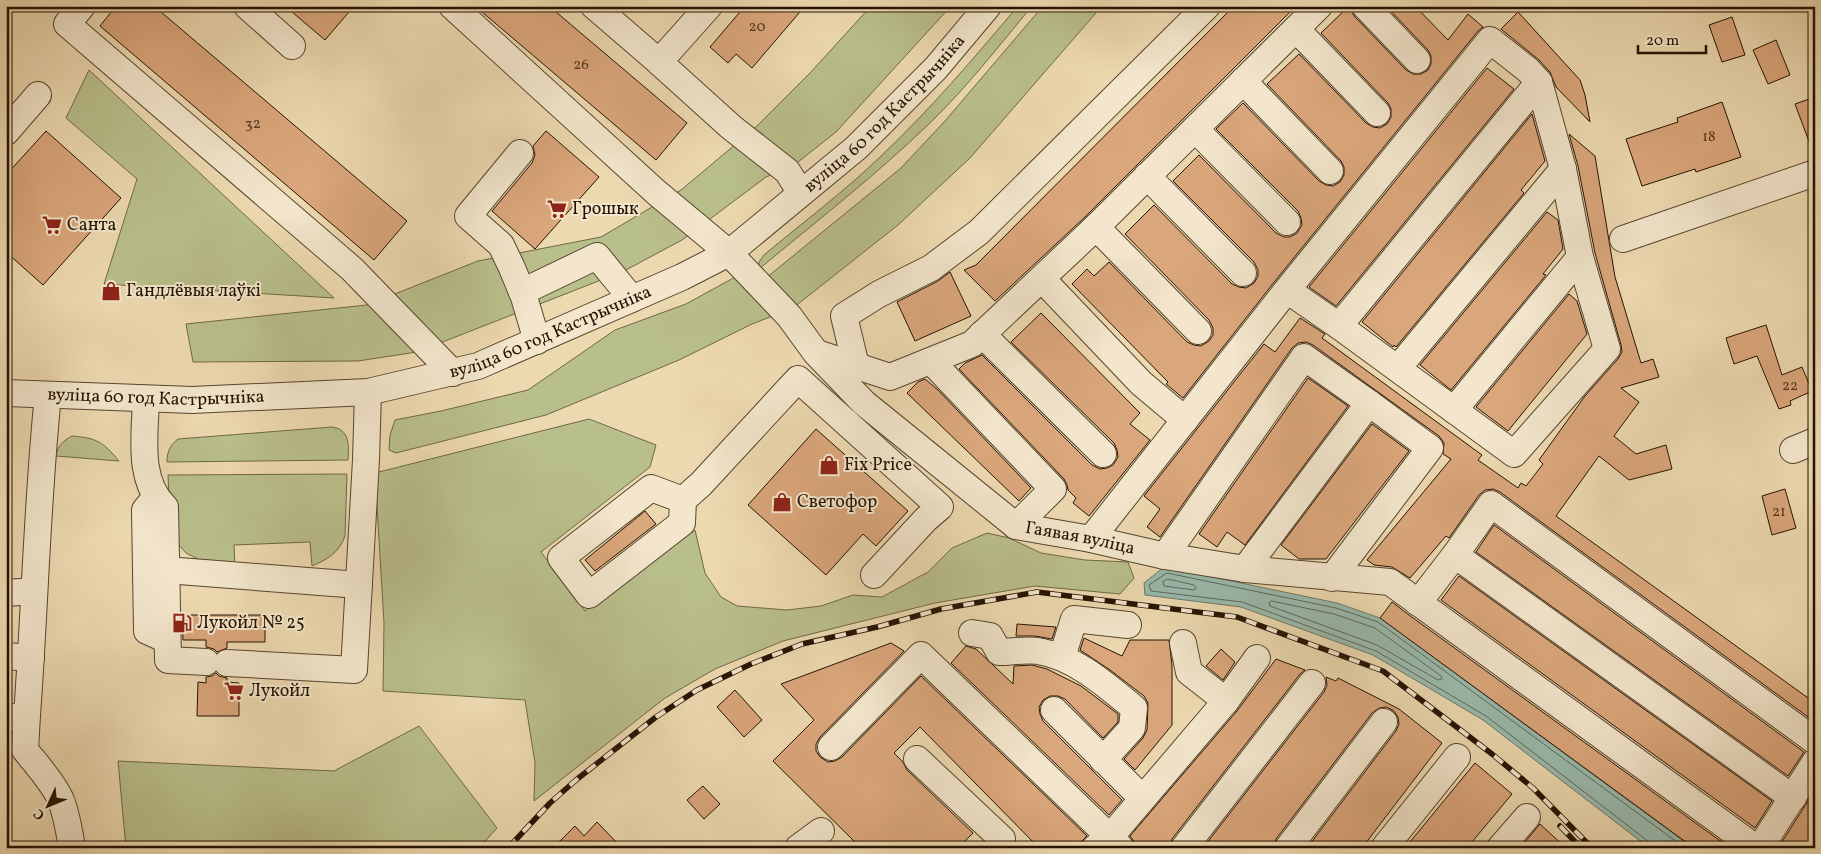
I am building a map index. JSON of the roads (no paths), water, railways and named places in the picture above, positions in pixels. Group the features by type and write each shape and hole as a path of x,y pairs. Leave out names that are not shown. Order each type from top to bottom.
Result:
{"street":[{"path":"82,6 67,24 352,269 452,373"},
{"path":"247,6 292,46"},
{"name":"Гаявая вуліца","path":"452,6 657,193 729,253 790,316 816,353 864,403 1016,526 1165,556 1245,569 1390,582 1418,603"},
{"path":"594,6 731,127 787,171 801,193"},
{"path":"659,62 709,6"},
{"name":"вуліца 60 год Кастрычніка","path":"6,393 146,399 229,398 368,392 478,366 682,277 729,253 856,148 936,68 988,6"},
{"path":"856,366 844,316 879,294 931,268 979,232 1207,6"},
{"path":"683,500 651,488 561,558 590,596 682,523 683,500 701,484 798,379 816,353 890,378 972,344 1096,227 1319,6"},
{"path":"1365,6 1417,60"},
{"path":"1296,29 1377,113"},
{"path":"1091,540 1287,290 1490,40 1528,70 1539,82 1563,169 1580,257 1607,349 1514,454 1340,326 1287,290"},
{"path":"1243,81 1330,171"},
{"path":"1340,326 1539,82"},
{"path":"6,132 38,95"},
{"path":"1195,129 1287,222"},
{"path":"520,153 468,216 501,245 522,292 537,341"},
{"path":"1398,368 1563,169"},
{"path":"1623,239 1815,174"},
{"path":"1147,176 1243,273"},
{"path":"1096,227 1198,331"},
{"path":"522,292 597,256 632,299"},
{"path":"1454,410 1580,257"},
{"path":"1042,279 1142,383 1185,420"},
{"path":"982,334 1103,454"},
{"path":"1165,556 1304,357 1430,448 1332,578"},
{"path":"931,361 1053,489 1016,526"},
{"path":"798,379 940,507 926,519 874,575"},
{"path":"146,399 144,467 155,498 165,508 168,660 354,670 368,392"},
{"path":"48,395 41,459 40,517 34,591 19,657 17,716 25,750 47,777 60,798 68,822 72,848"},
{"path":"1245,569 1369,403"},
{"path":"155,498 145,510 147,631 167,640"},
{"path":"1756,848 1418,603 1491,504 1815,742"},
{"path":"1455,555 1794,798"},
{"path":"166,570 359,585"},
{"path":"6,593 34,591"},
{"path":"1062,657 1074,619 1128,625"},
{"path":"972,633 990,636 999,652 1036,650 1062,657 1104,683 1134,708 1132,728 1103,760"},
{"path":"1184,643 1189,672 1226,701"},
{"path":"831,747 921,655 1109,844 1142,798 1226,701 1257,658"},
{"path":"1184,848 1312,683"},
{"path":"1054,710 1142,798"},
{"path":"1288,848 1384,722"},
{"path":"1384,848 1458,757"},
{"path":"917,759 1002,845"},
{"path":"1760,848 1794,798 1815,762"},
{"path":"1500,848 1528,817"},
{"path":"798,848 821,830"}],"water":[{"path":"1164,567 1337,603 1380,618 1693,848 1648,847 1483,720 1373,655 1241,607 1145,595 1144,583"}],"railway":[{"path":"508,848 550,803 576,780 656,717 697,690 751,664 802,644 877,627 941,609 1037,592 1237,617 1383,671 1492,754 1533,788 1592,848"},
{"path":"1560,826 1581,848"}],"place":[{"name":"Грошык","path":"557,209"},
{"name":"Санта","path":"52,225"},
{"name":"Гандлёвыя лаўкі","path":"111,291"},
{"name":"Fix Price","path":"829,465"},
{"name":"Светофор","path":"782,502"},
{"name":"Лукойл № 25","path":"182,623"},
{"name":"Лукойл","path":"234,691"}]}
